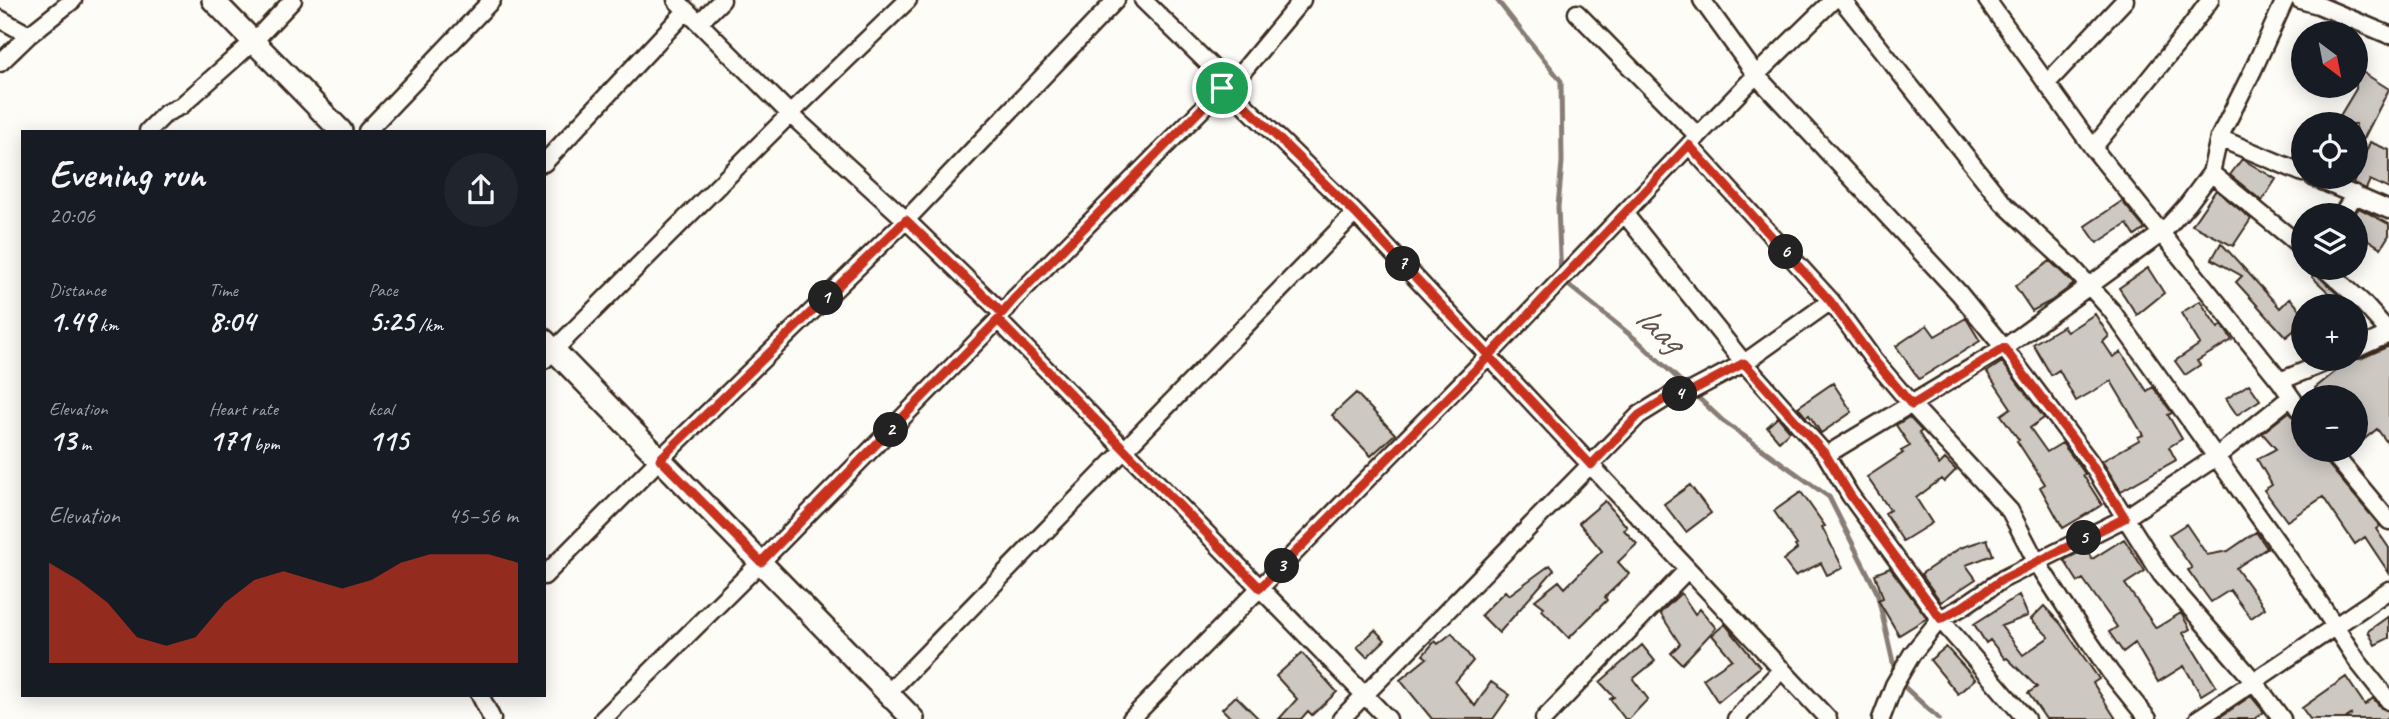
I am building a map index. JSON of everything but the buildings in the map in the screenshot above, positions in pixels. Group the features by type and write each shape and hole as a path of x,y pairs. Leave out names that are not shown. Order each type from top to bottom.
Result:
{"street":[{"path":"0,63 29,35 73,0"},
{"path":"213,0 340,130"},
{"path":"149,130 254,41 293,0"},
{"path":"368,130 492,0"},
{"path":"699,23 722,0"},
{"path":"908,0 548,350 660,459 913,719"},
{"path":"546,574 906,220 1116,0"},
{"path":"1143,0 1219,74 1225,86 1355,213 1828,719"},
{"path":"603,719 761,562 1014,299 1225,86 1302,0"},
{"path":"1702,0 1756,75 1959,293 2004,348 2090,462 2161,574 2253,680 2282,719"},
{"path":"1131,719 1489,356 1756,75 1833,0"},
{"path":"1842,0 2003,203 2073,268 2111,310 2312,591 2358,662 2389,701"},
{"path":"1881,719 1894,685 1912,654 1941,619 2003,579 2125,518 2216,457 2291,397 2093,148 1988,0"},
{"path":"2047,83 2125,0"},
{"path":"2093,148 2210,0"},
{"path":"1826,455 2004,348 2162,233 2211,173 2219,138 2285,0"},
{"path":"2301,0 2389,35"},
{"path":"546,161 681,5 790,114 906,220 1388,719"},
{"path":"1577,13 1694,141 1830,301 1873,359 1912,405 2010,511 2036,561 2110,672 2148,719"},
{"path":"0,19 29,35"},
{"path":"2219,138 2291,168"},
{"path":"2211,173 2291,238"},
{"path":"2343,189 2389,210"},
{"path":"2349,203 2355,194"},
{"path":"888,693 1355,213"},
{"path":"1625,213 1744,363 1826,455 1850,495 1941,619 2026,719"},
{"path":"2337,280 2362,302 2389,333 2368,343"},
{"path":"1341,719 1639,415 1668,397 1693,390 1744,363 1830,301"},
{"path":"2280,381 2305,371"},
{"path":"2340,462 2389,521"},
{"path":"1544,719 1688,569"},
{"path":"2198,719 2389,590"},
{"path":"1736,719 1782,669"},
{"path":"481,697 492,719"}],"waterway":[{"name":"laag","path":"1497,0 1561,81 1562,162 1558,207 1561,279 1639,342 1723,421 1829,497 1877,592 1897,680 1939,719"}],"route":[{"path":"1222,88 1002,313 906,220 660,459 761,562 998,320 1260,588 1489,356 1591,465 1639,415 1668,397 1693,390 1744,363 1826,455 1850,495 1941,619 2003,579 2125,518 2090,462 2004,348 1912,405 1873,359 1830,301 1689,145 1489,356 1355,213 1223,84 1222,88"}]}
